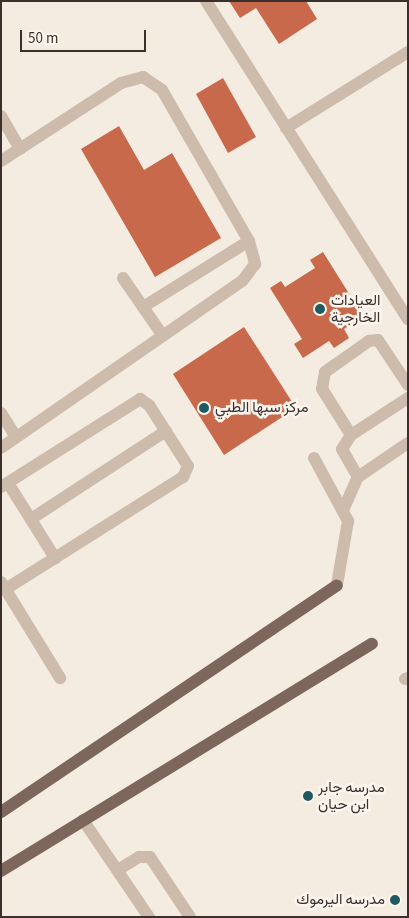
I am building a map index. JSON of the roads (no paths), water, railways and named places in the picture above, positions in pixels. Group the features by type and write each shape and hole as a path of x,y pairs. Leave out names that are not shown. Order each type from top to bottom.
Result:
{"main road":[{"path":"1,812 337,585"},
{"path":"1,871 372,644"}],"street":[{"path":"206,1 408,319"},
{"path":"286,128 408,52"},
{"path":"1,161 121,82 144,77 162,90 249,241 255,264 250,274 1,448"},
{"path":"1,116 20,149"},
{"path":"144,307 249,241"},
{"path":"124,278 163,336"},
{"path":"351,435 322,389 329,367 369,341 378,340 408,385"},
{"path":"358,477 342,449 351,435 408,398"},
{"path":"55,558 31,519 5,485 137,399 146,401 188,466 186,474 55,558 3,586 60,678"},
{"path":"1,413 16,437"},
{"path":"31,519 166,431"},
{"path":"344,508 358,477 408,443"},
{"path":"314,458 344,508 348,530 337,585"},
{"path":"82,820 118,870 148,917"},
{"path":"118,870 138,856 150,857 190,917"}],"place":[{"name":"العيادات الخارجية","path":"320,309"},
{"name":"مركز سبها الطبي","path":"204,408"},
{"name":"مدرسه جابر ابن حيان","path":"308,796"},
{"name":"مدرسه اليرموك","path":"395,900"}]}
